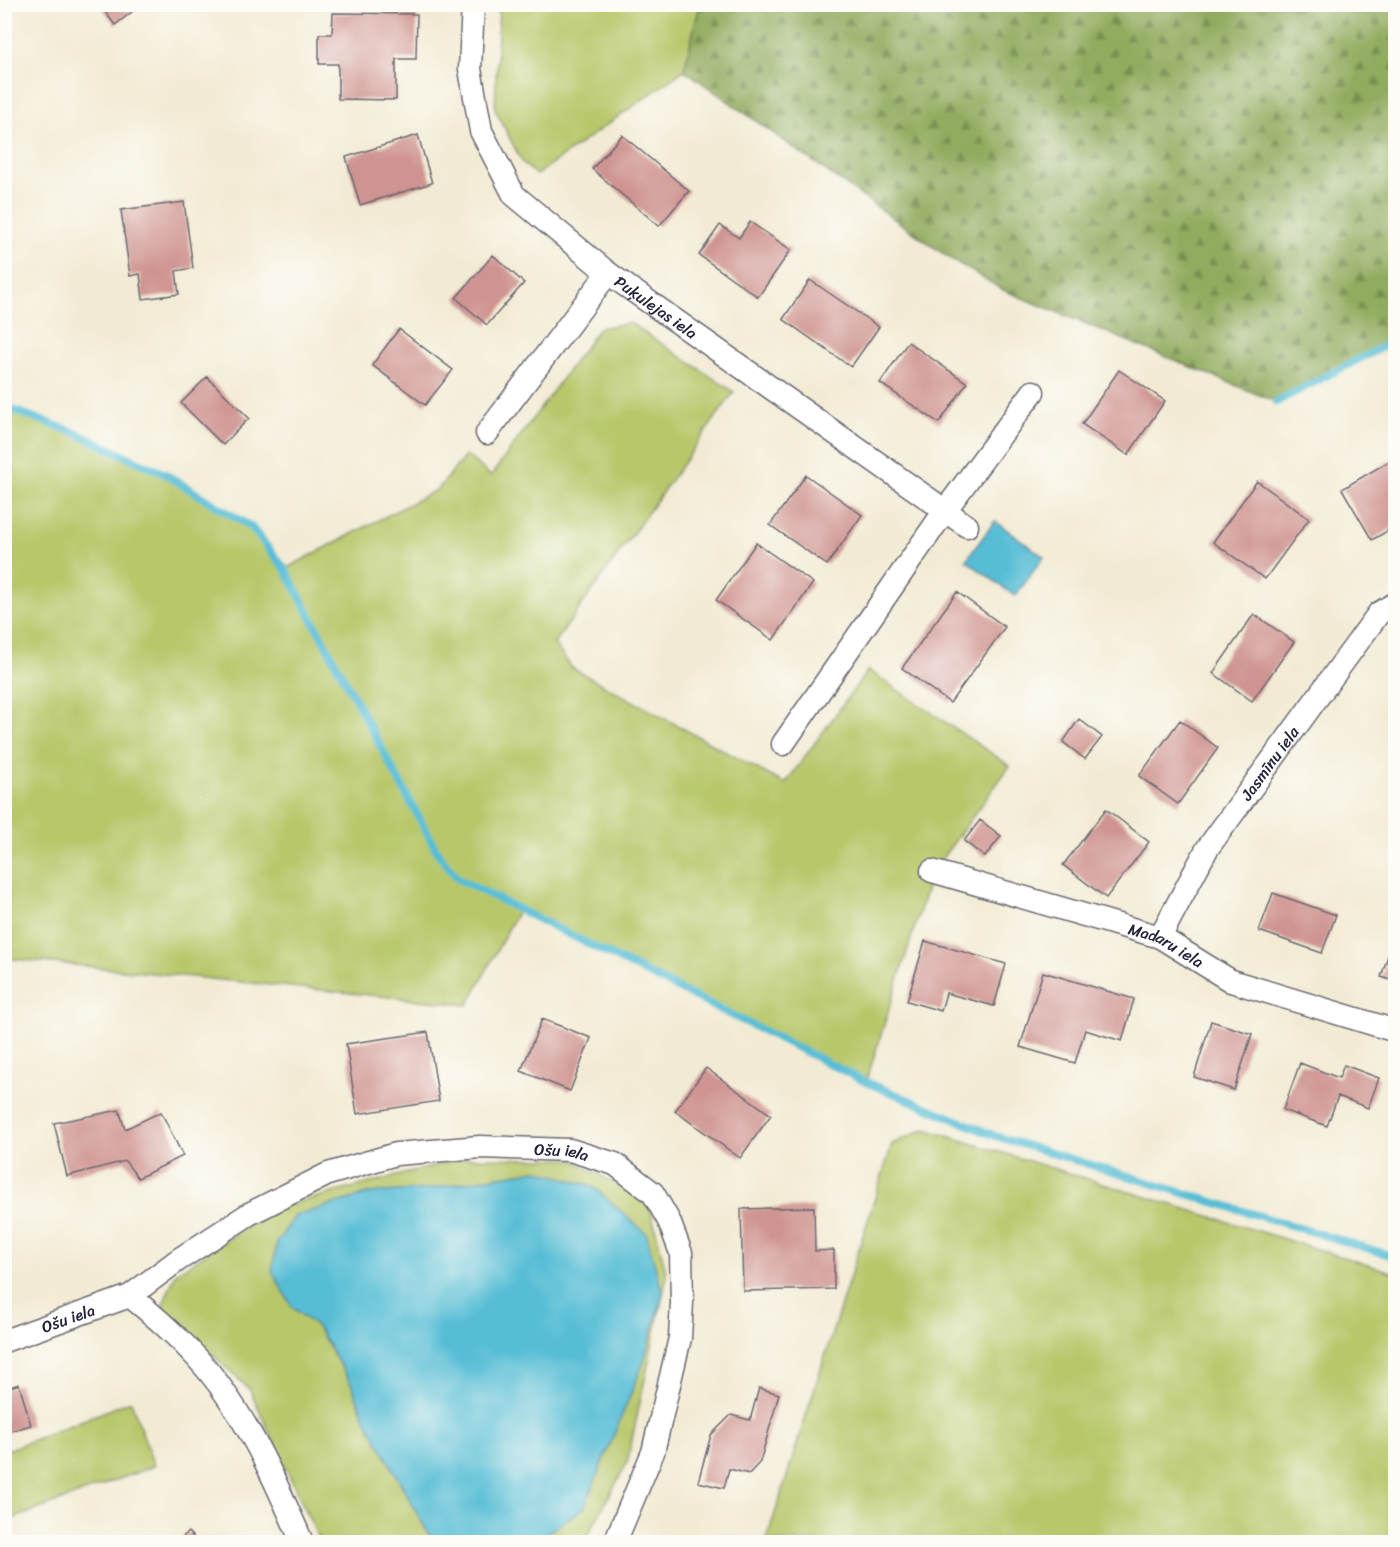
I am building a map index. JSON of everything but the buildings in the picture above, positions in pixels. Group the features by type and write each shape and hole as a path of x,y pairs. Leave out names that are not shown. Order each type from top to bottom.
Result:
{"street":[{"name":"Puķulejas iela","path":"473,4 470,69 481,131 514,195 608,273 944,512 967,526"},
{"path":"487,433 608,273"},
{"path":"783,744 944,512 1033,392"},
{"name":"Jasmīnu iela","path":"1160,937 1207,849 1390,611"},
{"name":"Madaru iela","path":"932,872 1160,937 1231,981 1395,1031"},
{"name":"Ošu iela","path":"4,1341 130,1296 212,1237 293,1191 328,1174 396,1154 480,1147 534,1148 570,1150 615,1164 652,1193 669,1221 681,1253 682,1302 680,1338 653,1452 615,1542"},
{"path":"130,1296 177,1337 229,1398 280,1490 302,1542"}],"green space":[{"path":"499,4 700,5 684,70 536,175 522,162 495,109"},
{"path":"700,5 1395,5 1395,341 1276,402 1003,290 948,257 684,70"},
{"path":"630,323 734,392 554,644 572,668 785,784 868,670 1010,766 932,872 866,1082 519,909 468,1005 5,958 4,407 71,431 165,474 251,527 285,569 438,489 466,455 491,476 599,328"},
{"path":"925,1129 1395,1273 1395,1542 766,1542 892,1144"},
{"path":"464,1158 572,1159 649,1203 667,1276 627,1463 584,1542 533,1542 584,1508 536,1170 429,1189 371,1193 295,1216 292,1307 318,1328 351,1383 365,1418 433,1542 320,1542 250,1390 162,1307 176,1273 276,1208"},
{"path":"131,1401 154,1466 12,1519 5,1500 5,1451"}],"water":[{"path":"995,521 1044,557 1015,596 966,560"},
{"path":"536,1170 592,1186 646,1233 663,1294 643,1364 584,1508 533,1542 433,1542 365,1418 351,1383 318,1328 292,1307 272,1271 277,1242 295,1216 371,1193 429,1189"}],"waterway":[{"path":"1276,402 1396,340"},
{"path":"4,407 71,431 165,474 251,527 285,569 439,855 458,879 866,1082 995,1136 1396,1257"}]}
